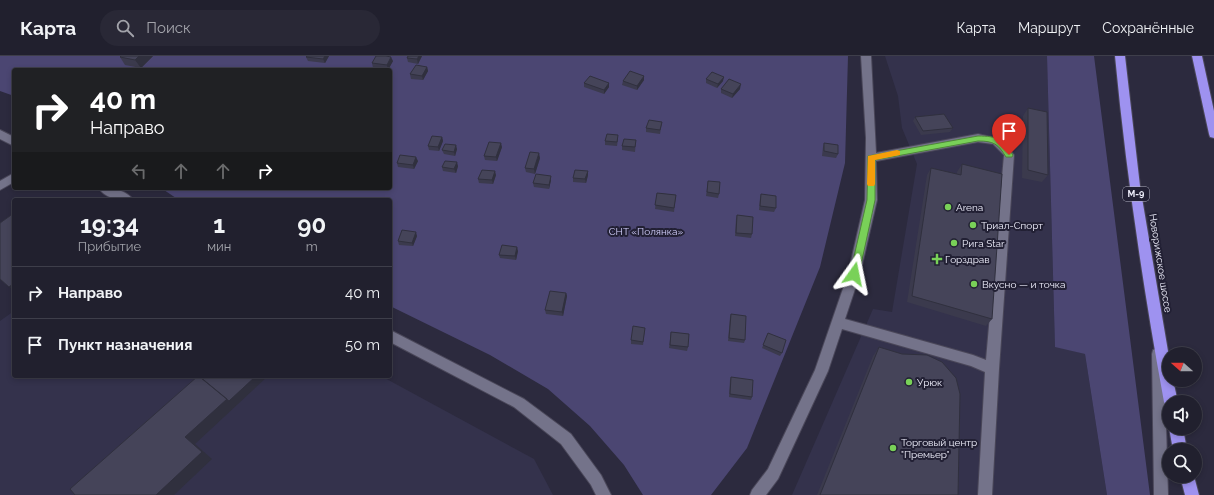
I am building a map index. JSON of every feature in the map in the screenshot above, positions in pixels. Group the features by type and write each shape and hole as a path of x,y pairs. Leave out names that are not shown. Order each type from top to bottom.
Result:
{"highway":[{"name":"Новорижское шоссе","path":"1120,56 1136,196 1170,395"},
{"path":"1197,56 1214,134"},
{"path":"1189,483 1192,495"}],"street":[{"path":"757,495 773,474 821,371 854,274 871,200 871,158 866,56"},
{"path":"1207,102 1214,121"},
{"path":"0,134 12,141"},
{"path":"871,158 978,138 992,138 1002,145 1009,155 992,369 985,495"},
{"path":"0,186 12,178"},
{"path":"108,190 123,198"},
{"path":"838,322 973,361 992,369"},
{"path":"1158,331 1161,495"},
{"path":"392,337 519,402 566,439 596,480 604,495"}],"shaded area":[{"path":"885,56 1047,56 1055,346 1085,354 1107,495 792,495 873,309 892,312 917,164 902,128 898,96"},
{"path":"12,312 12,378 385,378 534,459 553,495 0,495 0,321"}],"green space":[{"name":"СНТ «Полянка»","path":"0,56 848,56 845,163 820,267 747,448 711,495 643,495 624,465 590,426 548,389 490,355 392,307 392,198 176,198 164,190 392,190 392,68 12,68 12,95 0,91"},
{"path":"1047,56 1094,56 1150,495 1107,495 1085,354 1055,347"}],"building":[{"path":"139,56 135,60 120,57"},
{"path":"325,56 323,59 306,57"},
{"path":"376,56 391,57 387,65 372,63"},
{"path":"408,56 419,56 417,59 407,58"},
{"path":"416,65 427,67 422,76 410,74"},
{"path":"630,71 644,76 637,86 623,81"},
{"path":"712,72 724,77 718,84 706,79"},
{"path":"590,76 609,83 604,90 584,83"},
{"path":"729,79 741,84 733,94 721,89"},
{"path":"1028,108 1047,112 1048,175 1028,170"},
{"path":"944,114 953,128 923,131 915,117"},
{"path":"649,120 662,122 660,130 646,128"},
{"path":"607,134 618,135 617,142 605,141"},
{"path":"432,136 442,137 438,147 428,146"},
{"path":"624,139 636,140 635,147 622,146"},
{"path":"489,142 501,143 496,157 484,156"},
{"path":"824,143 838,145 838,154 824,151"},
{"path":"445,144 456,145 454,152 442,150"},
{"path":"530,152 539,153 534,169 525,168"},
{"path":"400,155 416,157 413,165 397,163"},
{"path":"445,161 457,162 454,169 442,167"},
{"name":"Рига Star","path":"962,164 1002,174 992,319 912,296 931,168 961,175"},
{"path":"482,170 495,171 492,180 478,179"},
{"path":"575,170 588,171 585,179 573,178"},
{"path":"536,174 551,176 549,185 533,183"},
{"path":"708,181 720,182 719,194 707,192"},
{"path":"657,193 676,195 674,208 655,205"},
{"path":"761,194 776,196 776,208 760,206"},
{"path":"12,214 12,285 9,287 0,279 0,223"},
{"path":"737,215 753,217 752,234 736,233"},
{"path":"402,230 416,232 412,243 398,241"},
{"path":"502,245 517,247 515,256 499,255"},
{"path":"550,291 566,293 562,312 545,310"},
{"path":"731,314 746,316 745,340 729,338"},
{"path":"633,326 645,328 643,342 631,340"},
{"path":"671,332 689,334 688,347 670,345"},
{"path":"768,333 786,340 782,353 763,345"},
{"name":"Торговый центр \"Премьер\"","path":"879,347 902,354 927,355 942,362 956,378 960,394 958,495 820,495"},
{"path":"731,377 753,380 752,397 730,394"},
{"path":"196,378 201,378 227,399 185,437 202,452 156,495 75,495 70,489"},
{"path":"201,378 254,378 229,401"}],"slow traffic":[{"path":"871,184 871,158 897,153"}],"place":[{"name":"Arena","path":"948,207"},
{"name":"Триал-Спорт","path":"973,225"},
{"name":"Рига Star","path":"954,243"},
{"name":"Горздрав","path":"937,259"},
{"name":"Вкусно — и точка","path":"974,284"},
{"name":"Урюк","path":"909,382"},
{"name":"Торговый центр \"Премьер\"","path":"893,448"}],"route":[{"path":"854,274 871,200 871,158 978,138 992,138 1002,145 1009,155"}]}
